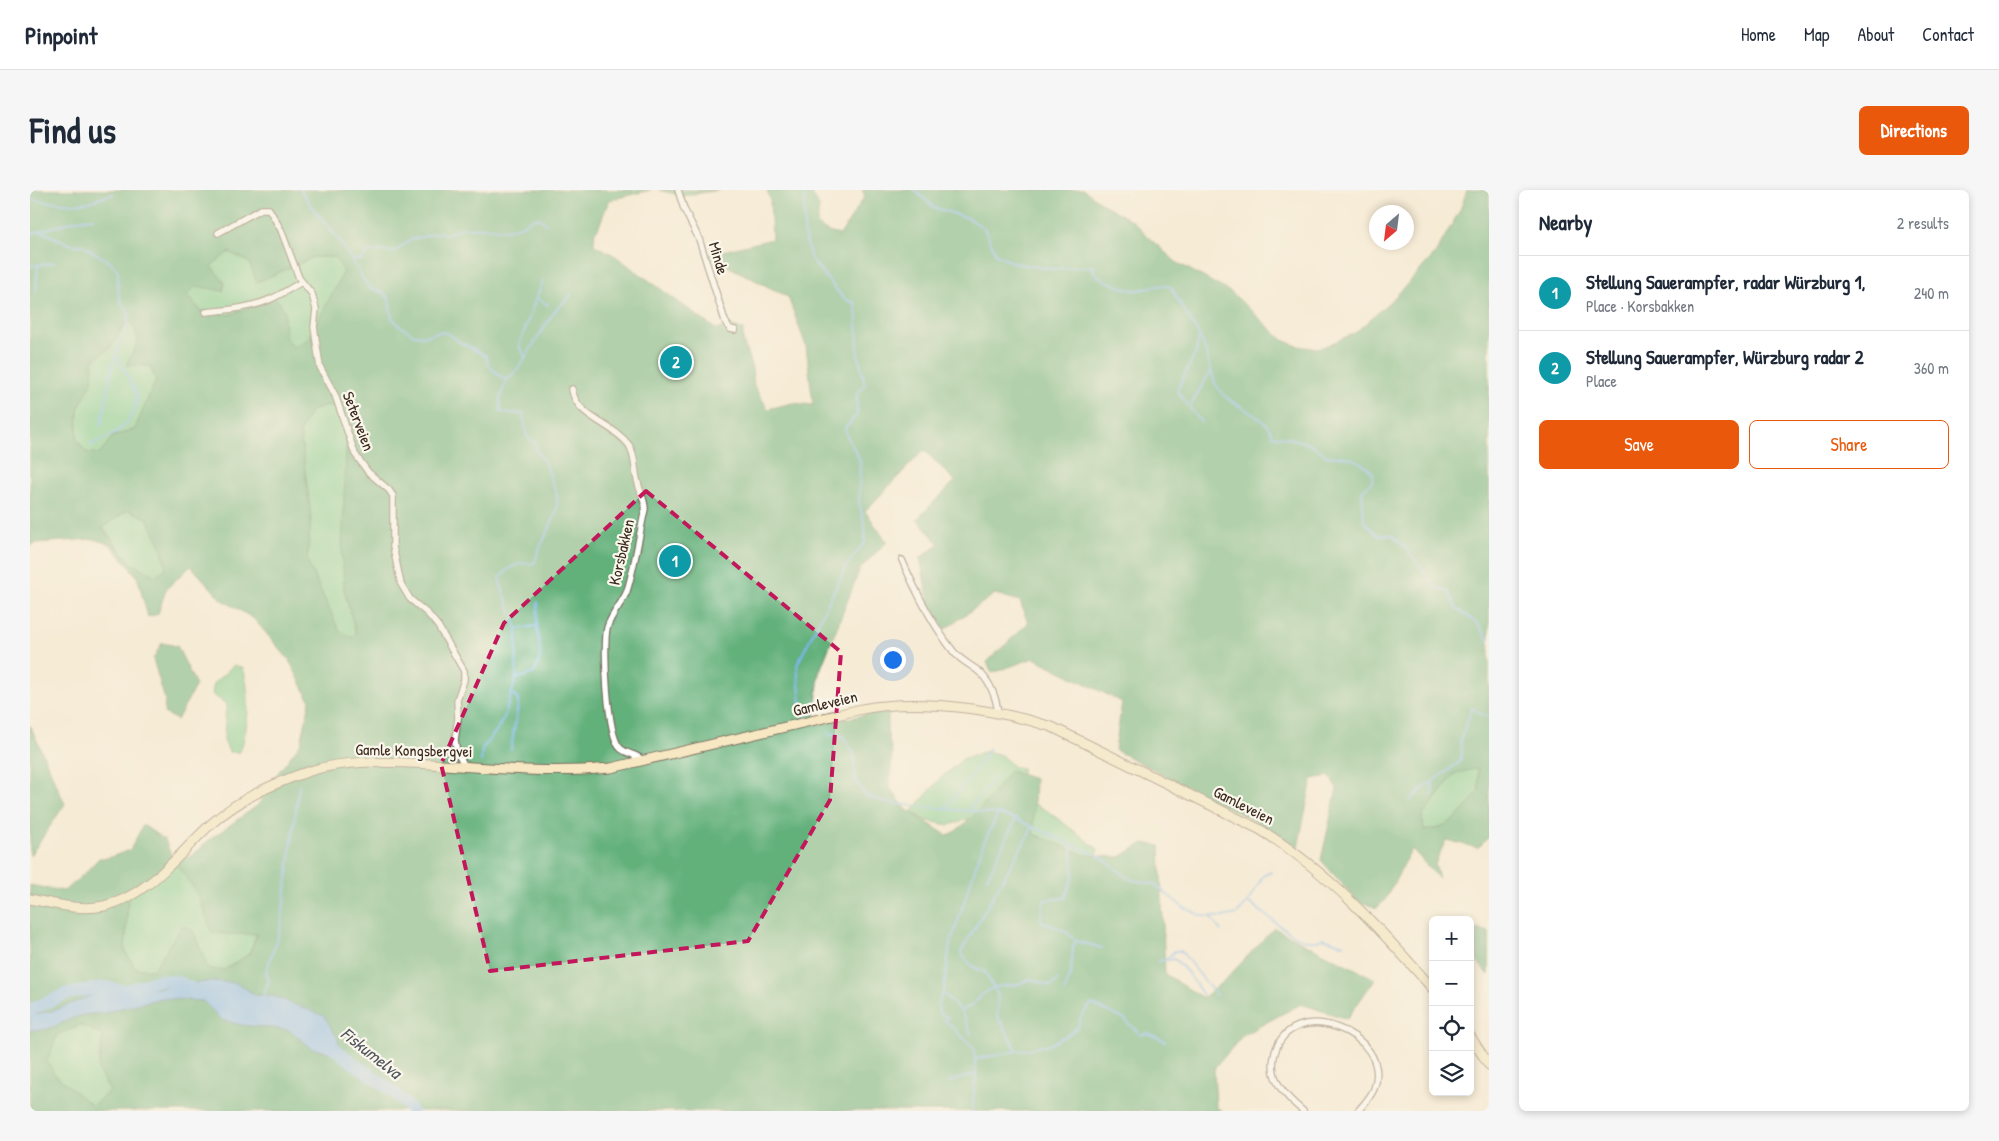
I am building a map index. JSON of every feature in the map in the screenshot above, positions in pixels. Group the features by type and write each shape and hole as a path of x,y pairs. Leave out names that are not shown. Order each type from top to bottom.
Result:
{"main road":[{"name":"Gamleveien","path":"660,756 876,706 920,704 998,714 1038,723 1064,732 1250,824 1279,841 1334,884 1429,985"},
{"name":"Gamle Kongsbergvei","path":"30,899 60,906 83,908 102,906 126,898 152,880 223,814 273,786 309,772 334,765 360,762 590,770 611,768 660,756"},
{"path":"1474,1042 1489,1065"}],"street":[{"name":"Minde","path":"678,190 684,208 699,239 725,322 730,329 735,330"},
{"name":"Seterveien","path":"218,233 261,210 269,209 278,223 295,269 302,282 312,294 315,301 314,327 320,367 335,395 359,460 368,472 389,490 393,496 393,547 401,584 410,599 428,614 438,626 464,671 464,680 457,700 458,718 455,740 457,752 465,766"},
{"path":"206,312 257,304 271,299 302,282"},
{"name":"Korsbakken","path":"572,389 574,399 580,407 619,436 630,447 644,503 645,509 628,588 608,626 606,653 607,695 615,741 624,752 643,760"},
{"path":"902,560 925,608 954,652 978,671 986,680 996,699 998,714"},
{"path":"1303,1111 1288,1098 1277,1083 1273,1070 1273,1061 1278,1045 1289,1032 1302,1026 1318,1023 1336,1026 1352,1034 1371,1056 1376,1072 1374,1088 1358,1111"}],"highlighted area":[{"path":"646,491 841,652 830,800 748,941 490,971 441,764 504,623"}],"green space":[{"path":"30,190 651,190 609,200 598,229 595,231 594,245 614,255 717,330 729,324 743,330 743,341 752,368 754,386 768,409 792,403 813,405 806,346 788,297 706,255 772,239 770,200 767,190 810,190 819,206 817,225 828,232 840,235 865,196 862,190 1084,190 1103,204 1133,221 1176,262 1232,293 1283,340 1298,346 1312,348 1323,347 1355,333 1397,295 1435,254 1460,210 1467,190 1489,190 1489,837 1478,848 1446,840 1435,864 1439,879 1412,849 1385,900 1377,908 1357,901 1321,860 1337,788 1329,776 1312,779 1298,847 1257,822 1115,750 1122,702 1034,658 992,673 987,662 1028,623 1020,601 995,594 945,629 929,604 920,558 939,544 917,519 955,481 924,450 865,511 887,542 860,569 819,673 814,725 889,710 887,731 892,752 890,788 906,809 948,836 975,815 1010,771 1035,779 1033,834 1085,855 1120,857 1144,843 1160,846 1165,974 1203,998 1227,978 1274,928 1375,979 1347,1019 1301,1004 1243,1035 1214,1069 1216,1107 1222,1111 30,1111 30,1030 46,1029 82,1015 106,1013 162,998 203,1001 222,1020 242,1025 289,1030 313,1049 273,996 256,995 236,983 214,981 132,991 107,989 56,1010 30,1015 30,885 64,891 99,858 108,858 130,850 143,825 165,840 171,855 190,857 209,840 258,805 278,773 301,743 310,701 289,660 254,619 221,599 191,566 166,589 158,614 148,617 137,576 110,544 93,539 35,543 30,546","holes":["229,252 249,262 257,282 314,257 335,257 344,272 307,340 293,347 285,337 284,309 277,299 229,315 201,311 187,295 196,286 223,291 225,283 211,266","127,321 134,326 138,342 126,365 150,366 156,380 135,429 112,437 100,454 86,452 77,440 78,409 92,382 93,360 111,347","326,405 343,411 347,428 342,551 344,589 356,634 352,637 339,630 307,561 311,517 300,431 311,411","128,510 147,518 161,545 166,568 156,576 131,563 102,528","1478,768 1479,791 1456,818 1441,827 1424,830 1422,817 1454,774","177,865 199,896 212,933 257,934 249,954 224,970 208,969 193,930 182,926 153,970 135,968 125,951 128,898 153,878","81,1025 103,1035 98,1070 110,1091 92,1106 55,1075 47,1061 57,1035"]},
{"path":"659,190 720,190 682,196"},
{"path":"229,252 249,262 257,282 314,257 335,257 344,272 307,341 293,348 285,337 284,309 268,301 229,315 201,311 187,295 196,285 223,291 225,283 211,266"},
{"path":"127,321 134,326 138,342 156,380 135,429 112,437 101,455 86,452 77,440 78,409 92,382 93,360 111,347"},
{"path":"326,405 343,411 347,428 344,589 356,634 352,638 339,630 307,561 311,517 300,431 311,411"},
{"path":"128,510 147,518 161,545 166,568 155,576 131,563 102,527"},
{"path":"162,643 177,646 196,685 177,720 164,713 165,700 153,659"},
{"path":"234,665 243,668 248,700 247,721 240,752 229,752 224,740 226,704 212,694 214,683"},
{"path":"30,725 65,804 30,856"},
{"path":"987,751 1001,755 1014,767 1022,768 1022,797 1049,812 1098,849 1096,860 971,818 949,825 928,821 911,812 942,777 964,758"},
{"path":"1478,767 1479,791 1468,805 1449,823 1441,827 1424,830 1422,817 1454,774"},
{"path":"177,865 199,895 212,932 230,934 257,933 249,954 224,970 208,969 193,931 182,927 153,971 135,968 125,951 128,898 153,878"},
{"path":"1474,929 1489,931 1489,975 1474,958"},
{"path":"81,1025 103,1035 98,1070 110,1091 92,1106 55,1075 46,1061 57,1034"}],"water":[{"path":"214,981 236,983 256,995 273,996 324,1016 338,1039 339,1054 313,1049 289,1030 242,1025 222,1020 203,1001 162,998 106,1013 75,1017 46,1029 30,1030 30,1015 56,1010 107,989 132,991"}],"waterway":[{"path":"301,190 311,206 339,240 369,288 384,293 389,299 392,318 399,325 414,335 424,336 440,332 449,334 486,356 489,366 506,381"},
{"path":"805,190 804,233 811,259 844,299 855,303 858,354 865,385 857,394 857,415 845,428 847,436 860,460 859,502 865,528 865,542 847,565 797,665 801,703 806,719"},
{"path":"914,190 935,208 968,218 984,228 996,254 1013,263 1052,269 1094,266 1094,273 1098,276 1128,289 1139,290 1159,286 1171,287 1202,341 1213,377 1224,395 1262,420 1273,435 1308,444 1326,456 1358,461 1368,468 1373,473 1372,482 1362,491 1364,521 1377,535 1392,535 1405,547 1436,587 1448,591 1456,608 1479,625 1489,641"},
{"path":"30,200 74,204 89,202 113,194"},
{"path":"30,234 77,220 93,218"},
{"path":"353,260 362,260 368,252 395,252 410,240 441,232 444,235 462,228 507,230 523,225 534,218 539,218 546,224"},
{"path":"40,231 72,245 82,245 110,262 118,271 120,299 129,313 128,322 113,363 101,426"},
{"path":"30,266 54,263"},
{"path":"36,290 38,265"},
{"path":"525,356 519,346 543,282"},
{"path":"481,761 482,749 504,718 516,679 517,629 500,578 515,565 523,563 533,564 535,562 553,521 557,504 557,496 546,466 537,452 535,443 527,437 523,414 501,412 500,399 506,381 518,369 554,312 572,294"},
{"path":"536,298 548,305"},
{"path":"1199,338 1196,352 1177,391 1201,422"},
{"path":"90,445 115,433 122,427 133,413 136,404 136,394 117,356"},
{"path":"1191,405 1211,370"},
{"path":"516,679 534,673 539,660 538,602"},
{"path":"517,629 536,626"},
{"path":"511,749 518,705 518,700 513,694"},
{"path":"1432,796 1432,782 1460,762 1462,751 1460,741 1472,708 1482,715 1489,717"},
{"path":"828,733 843,736 853,753 856,781 866,796 887,803 998,814 1016,819 1098,855 1131,880 1154,884 1184,908 1203,916 1222,917 1237,914 1248,902 1263,876 1271,872"},
{"path":"946,808 980,764 989,748"},
{"path":"969,810 995,777"},
{"path":"1410,800 1431,782"},
{"path":"263,996 269,981 266,972 281,927 299,786"},
{"path":"972,1111 976,1074 974,1048 945,1020 948,1017 940,1015 938,1006 944,988 950,944 984,842 998,814"},
{"path":"987,878 1016,819"},
{"path":"1017,1051 997,1015 998,995 984,971 970,964 961,952 1033,827"},
{"path":"1072,846 1073,876 1065,898 1044,900 1041,921 1065,931 1076,941 1102,948"},
{"path":"1249,903 1295,936 1315,941 1323,938 1344,945"},
{"path":"1210,917 1221,931"},
{"path":"1064,992 1071,975 1073,947 1076,941"},
{"path":"1159,961 1165,960 1175,951 1181,951 1216,995"},
{"path":"1166,960 1174,959 1190,976 1203,995"},
{"path":"943,993 961,1011 971,1006 983,994 994,987 1015,985 1031,979 1051,986 1058,980"},
{"name":"Fiskumelva","path":"30,1010 66,994 104,987 125,991 159,980 179,982 199,992"},
{"path":"976,1059 1049,1045 1078,1027 1081,1017 1091,1004 1124,1019 1141,1035 1148,1033 1165,1041"},
{"path":"961,1011 971,1034"},
{"name":"Fiskumelva","path":"328,1042 393,1092 412,1111"},
{"path":"948,1082 976,1074"}],"place":[{"name":"Stellung Sauerampfer, Würzburg radar 2","path":"676,362"},
{"name":"Stellung Sauerampfer, radar Würzburg 1,","path":"675,561"}]}
